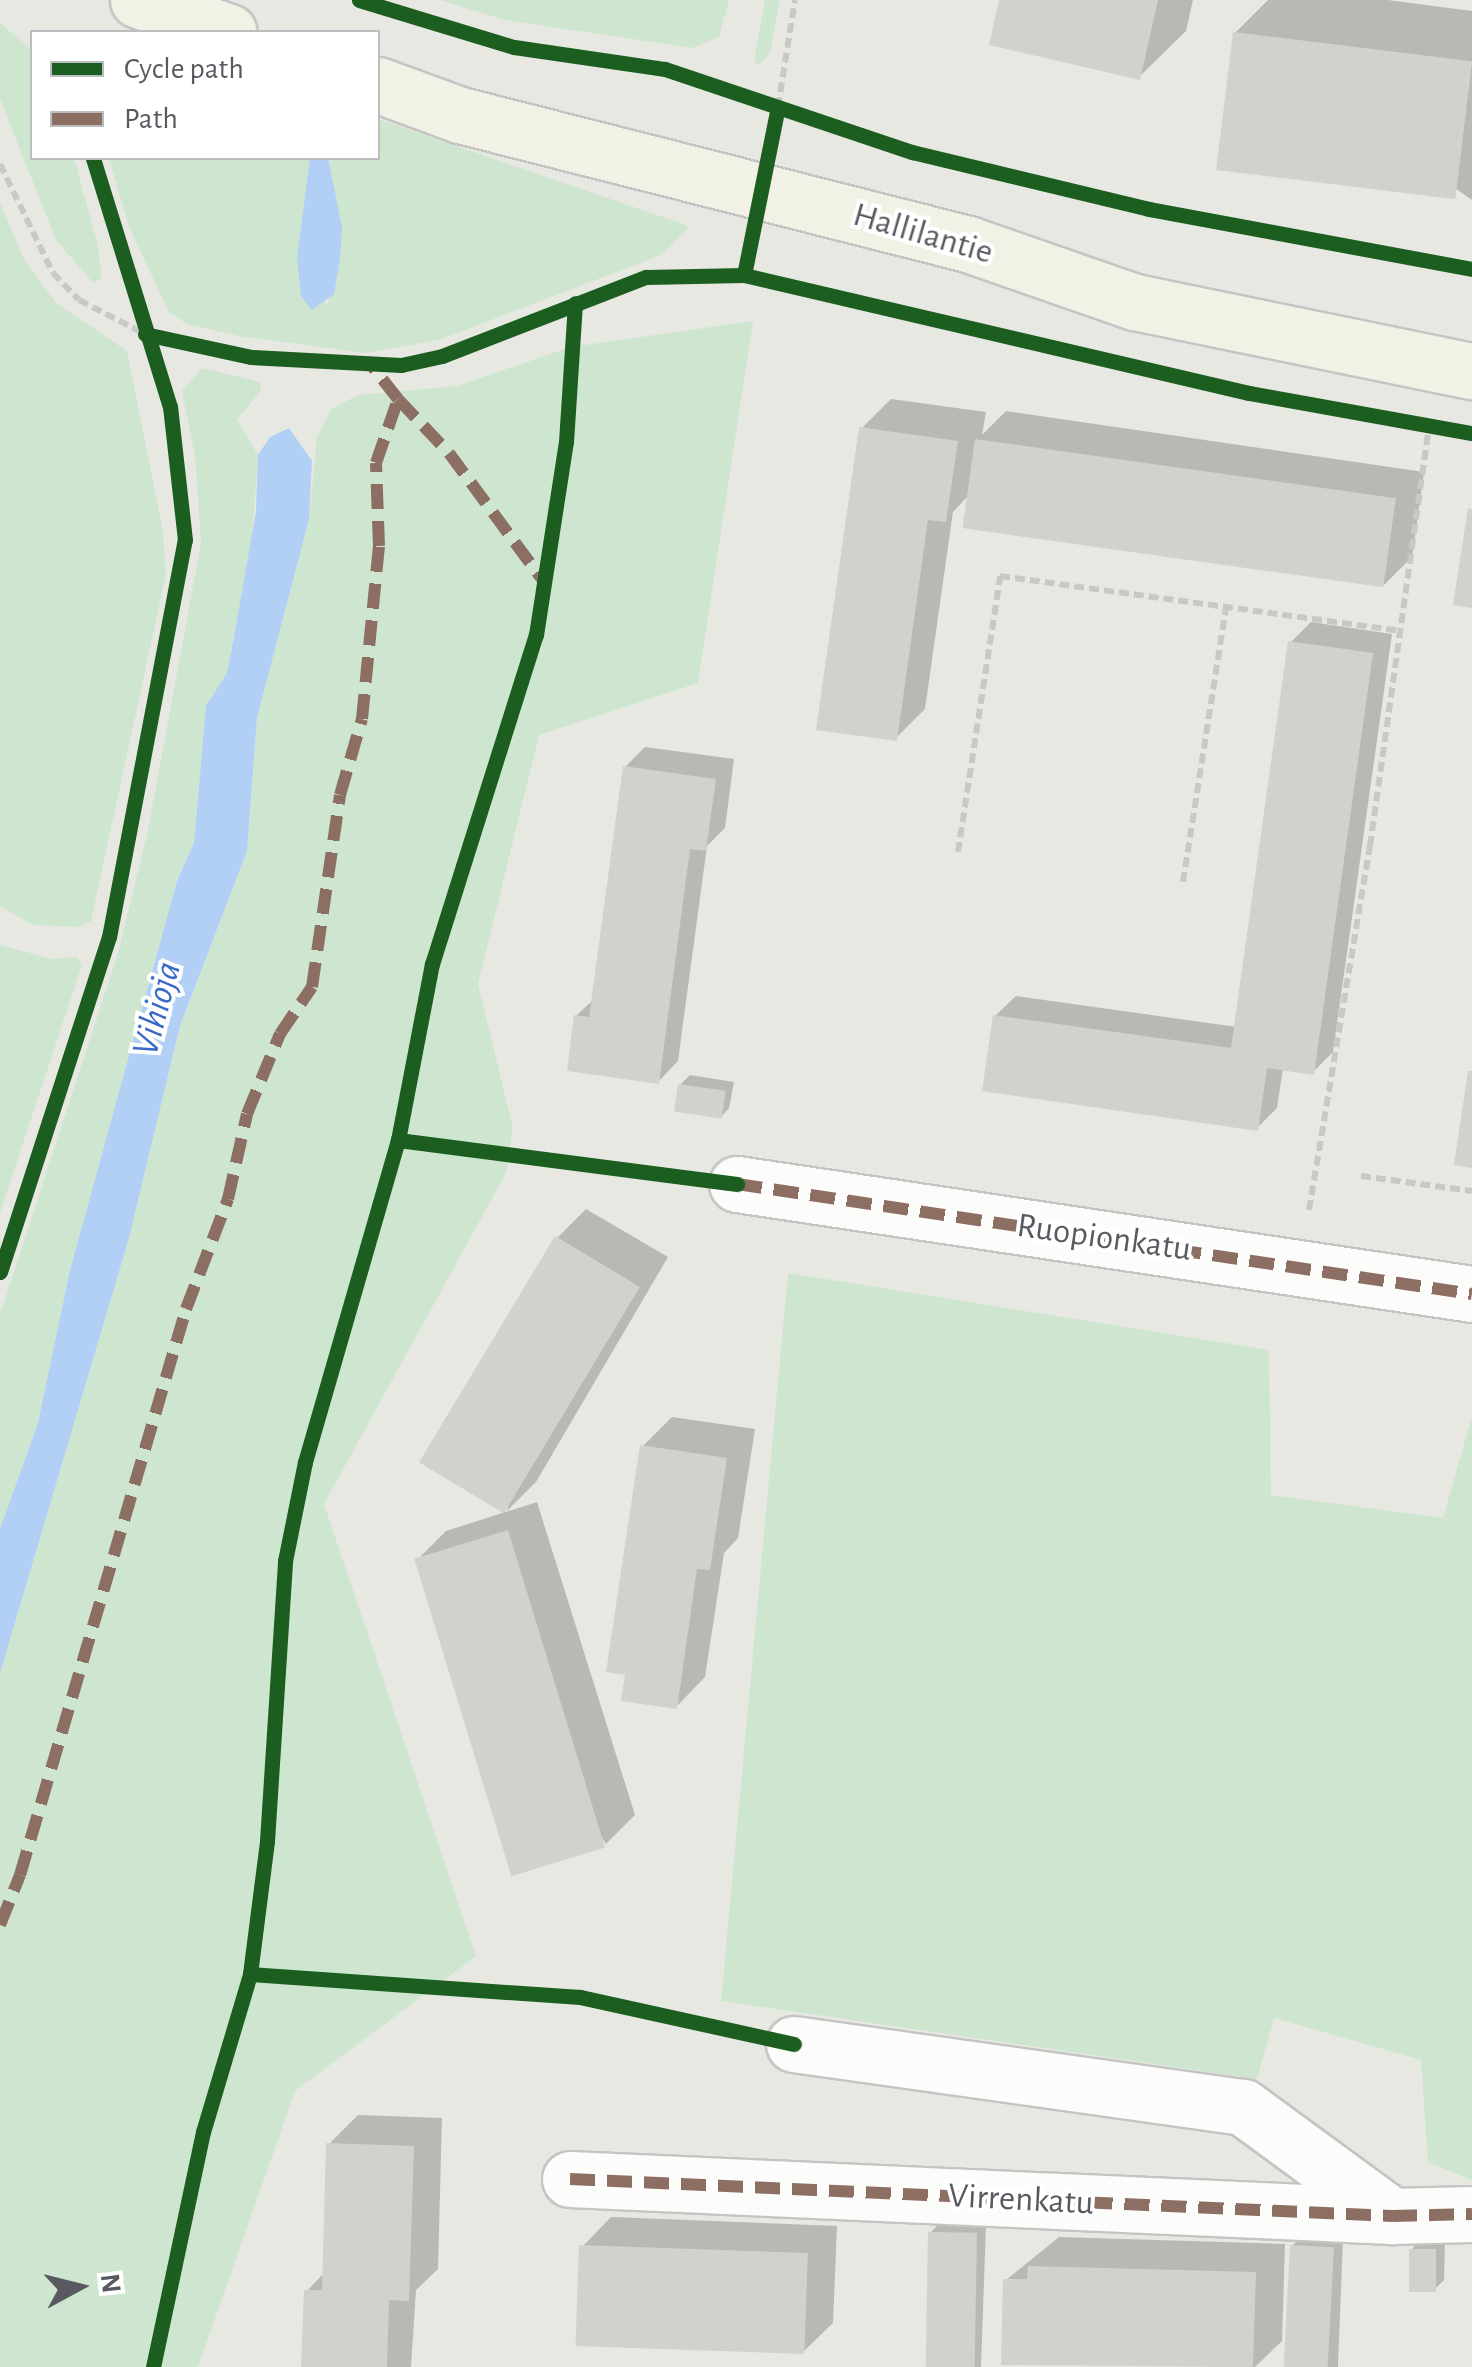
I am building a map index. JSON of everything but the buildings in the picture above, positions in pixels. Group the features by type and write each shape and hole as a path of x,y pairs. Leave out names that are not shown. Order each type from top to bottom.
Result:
{"main road":[{"path":"138,0 223,30"},
{"name":"Hallilantie","path":"380,86 460,115 968,244 1134,302 1472,370"}],"street":[{"name":"Ruopionkatu","path":"736,1184 1472,1294"},
{"path":"794,2044 1243,2108 1392,2216"},
{"name":"Virrenkatu","path":"570,2179 1392,2216 1472,2214"}],"path":[{"path":"760,190 771,104 795,0"},
{"path":"771,104 794,112"},
{"path":"0,164 52,274 90,307 145,334 163,338"},
{"path":"140,316 152,352"},
{"path":"1299,1268 1436,426 1411,422"},
{"path":"958,852 1000,576 1401,631"},
{"path":"1183,882 1226,608"},
{"path":"1361,1176 1472,1191"}],"green space":[{"path":"440,0 729,0 719,37 693,48 505,20"},
{"path":"765,0 780,0 770,53 758,66 754,60"},
{"path":"0,23 30,48 30,160 75,160 97,242 102,277 94,284 56,240 0,99"},
{"path":"380,120 686,225 688,229 661,255 439,340 365,353 239,336 187,324 169,312 129,227 110,160 311,160 297,257 327,305 340,259 328,160 380,160"},
{"path":"0,203 24,259 55,302 127,351 163,531 166,574 91,921 80,927 33,925 0,906"},
{"path":"753,321 698,683 539,735 478,984 513,1128 506,1173 324,1504 476,1956 295,2091 198,2367 0,2367 0,1673 129,1238 180,1027 247,851 257,718 309,519 317,437 331,409 358,395 457,386 571,347"},
{"path":"202,368 260,382 261,391 237,419 258,455 252,539 227,673 206,707 194,843 177,881 70,1270 38,1423 0,1529 0,1315 118,953 148,830 201,543 195,455 182,391"},
{"path":"0,945 52,959 77,957 82,965 0,1213"},
{"path":"788,1273 1269,1350 1271,1495 1443,1518 1472,1416 1472,2180 1428,2162 1421,2060 1274,2018 1257,2079 721,2001"}],"water":[{"path":"310,160 328,160 342,227 340,259 334,294 312,310 301,296 297,257"},
{"name":"Vihioja","path":"289,428 312,461 309,519 257,718 247,851 180,1026 129,1238 0,1673 0,1529 38,1423 70,1270 177,881 194,843 206,706 227,673 256,512 258,455 270,437"}],"marked path":[{"path":"0,1925 20,1875 186,1309 228,1199 247,1114 280,1034 312,987 340,795 362,719 379,546 376,463 398,399 372,366"},
{"path":"398,399 449,453 544,582"},
{"path":"737,1184 1472,1294"},
{"path":"570,2179 1392,2216 1472,2214"}],"cycle path":[{"path":"359,0 514,47 665,69 912,152 1149,209 1472,269"},
{"path":"744,275 778,107"},
{"path":"0,1272 109,937 185,540 170,407 94,160"},
{"path":"145,334 251,357 401,365 442,356 646,277 744,275 1249,393 1472,433"},
{"path":"153,2367 203,2132 250,1974 267,1841 285,1561 305,1462 398,1140 432,964 536,635 566,442 575,303"},
{"path":"398,1140 737,1184"},
{"path":"250,1974 580,1997 794,2044"}]}
